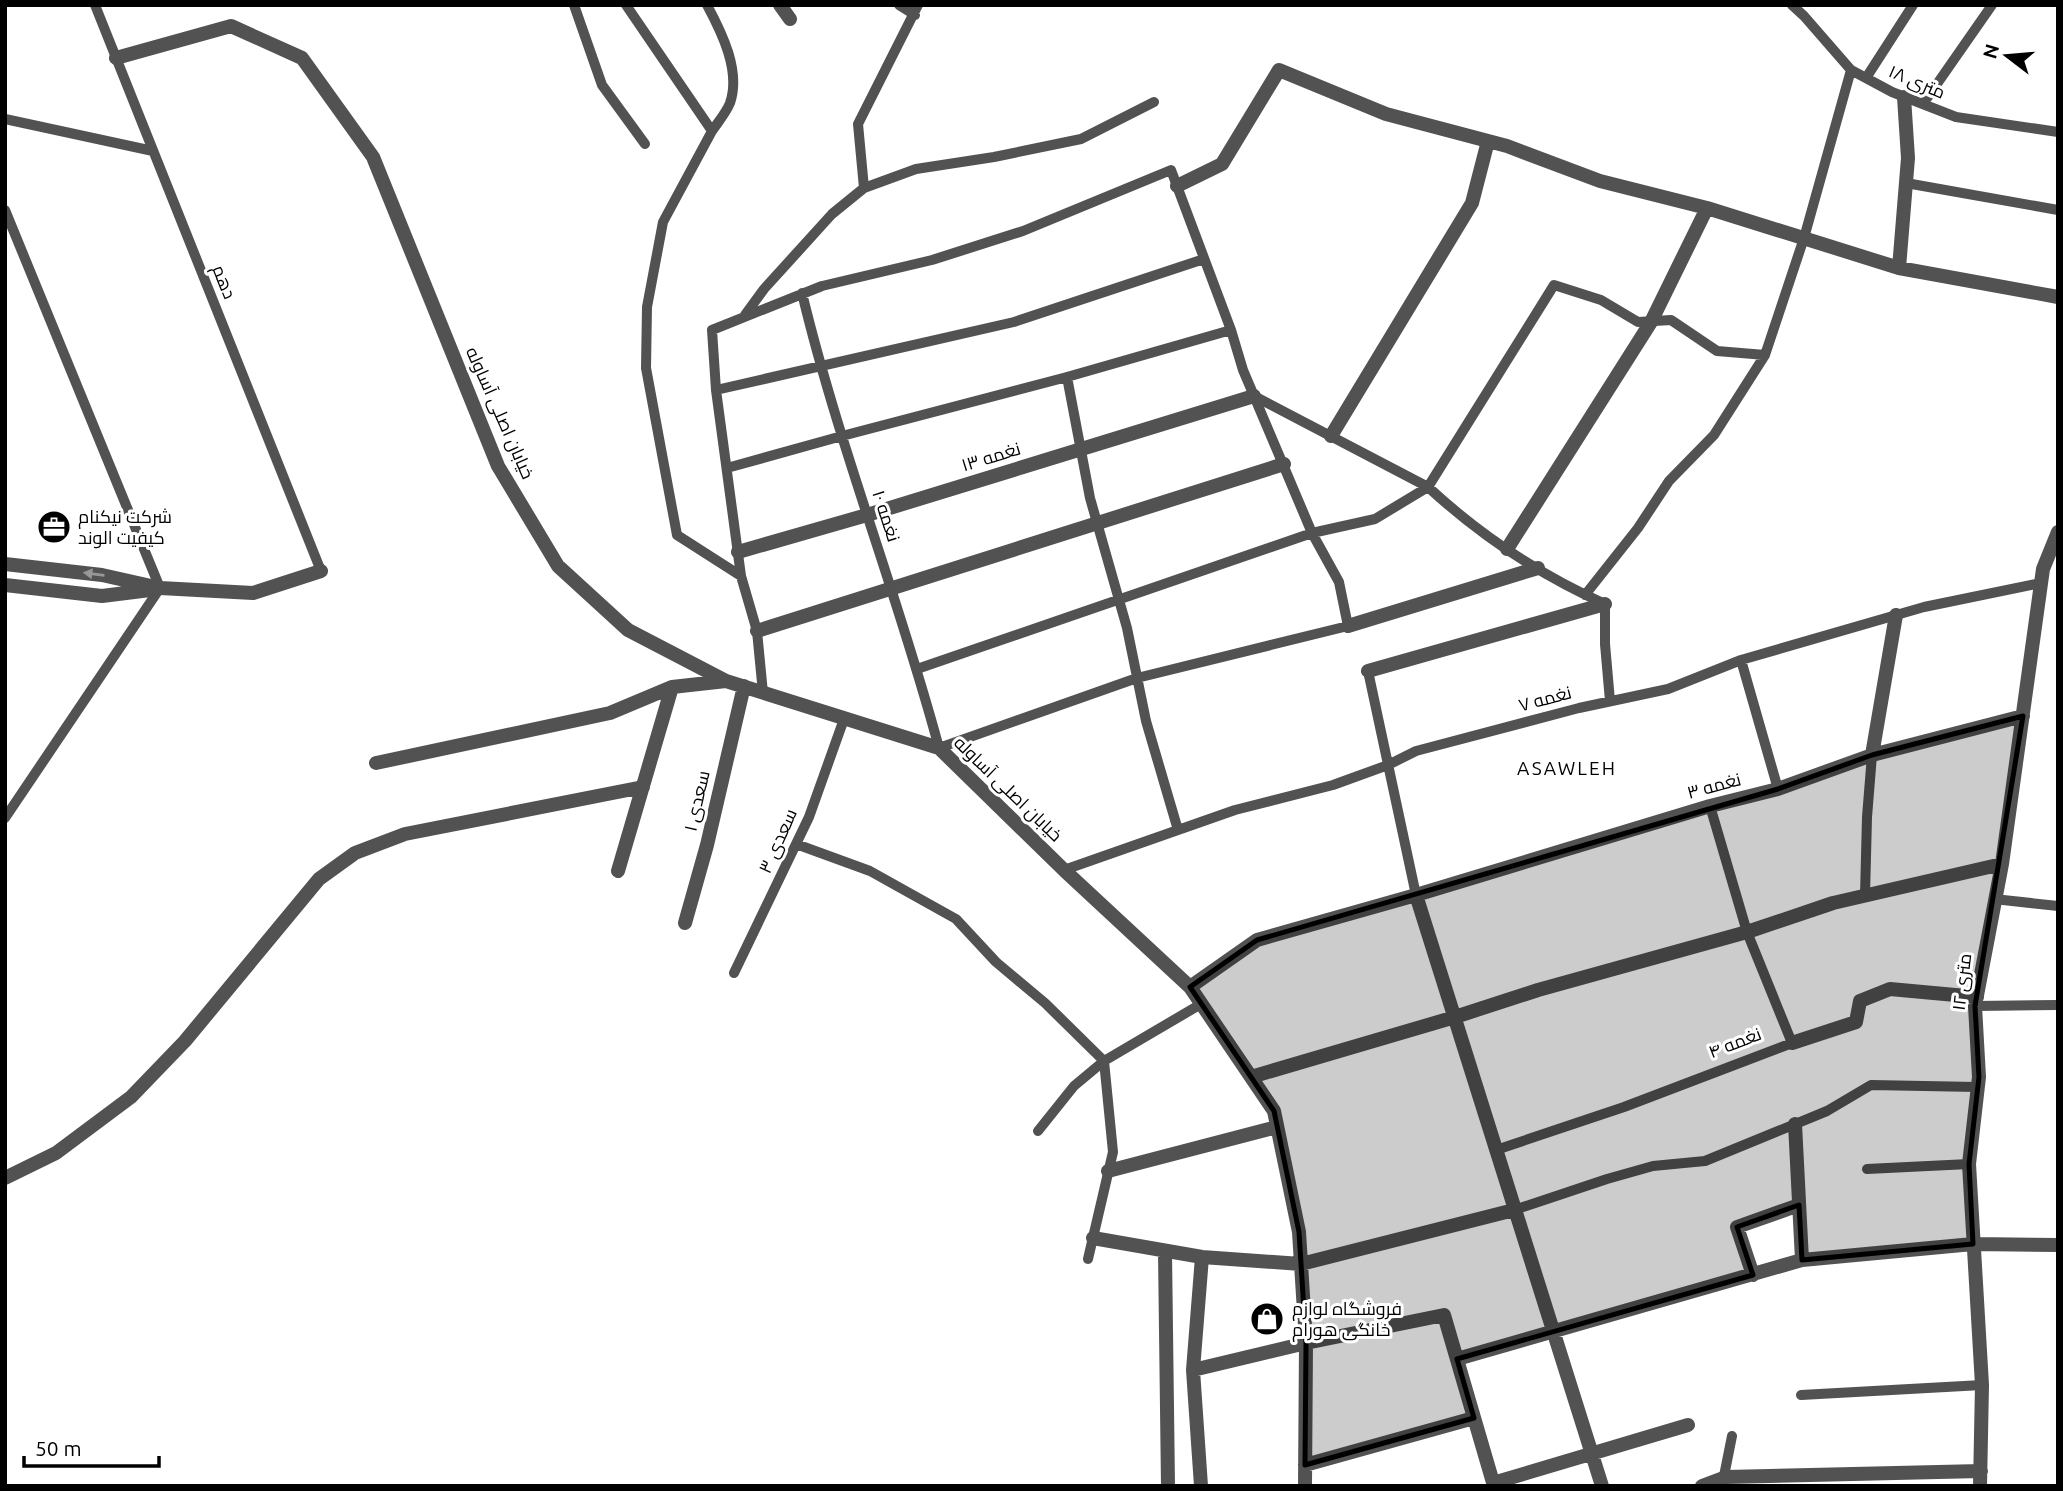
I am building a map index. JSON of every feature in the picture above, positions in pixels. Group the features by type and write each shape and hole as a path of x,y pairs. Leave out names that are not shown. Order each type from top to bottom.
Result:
{"street":[{"path":"780,5 790,19"},
{"name":"خیابان اصلی آساوله","path":"116,58 231,26 302,58 373,157 498,466 558,566 628,630 726,681 939,748 1064,870 1190,987 1274,1111 1299,1232 1306,1343 1305,1486"},
{"path":"1177,186 1222,164 1279,70 1386,114 1507,146 1600,181 1707,208 1899,268 2058,297"},
{"path":"1899,268 1908,158 1904,97"},
{"path":"1331,436 1472,203 1488,141"},
{"path":"1507,549 1651,322 1707,208"},
{"name":"نغمه ۱۳","path":"738,552 1254,396"},
{"path":"757,631 1284,464"},
{"name":"۱۲ متری","path":"1981,1479 1982,1385 1969,1164 1978,1087 1976,1001 2003,864 2043,569 2058,532"},
{"path":"5,564 102,575 160,588 253,593 321,571"},
{"path":"1348,626 1538,568"},
{"path":"5,585 102,596 160,588"},
{"path":"1368,671 1605,604"},
{"path":"1872,754 1896,615"},
{"path":"376,763 610,713 672,687 726,681"},
{"name":"سعدی ۱","path":"685,923 707,845 744,686"},
{"path":"618,871 672,687"},
{"name":"نغمه ۳","path":"1416,895 1710,806 1777,789 1872,754 2023,716"},
{"path":"5,1178 55,1153 131,1097 185,1041 319,879 355,853 405,834 643,787"},
{"path":"1251,1077 1538,990 1747,932 1833,903 2003,864"},
{"path":"1190,987 1257,940 1416,895 1602,1486"},
{"name":"نغمه ۴","path":"1792,1043 1856,1023 1860,1001 1890,989 1976,1001"},
{"path":"1794,1124 1802,1260"},
{"path":"1108,1171 1277,1127"},
{"path":"1753,1275 1737,1227 1799,1205"},
{"path":"1093,1238 1202,1257 1301,1264 1514,1210"},
{"path":"1457,1359 1802,1260 1973,1244 2058,1245"},
{"path":"1165,1252 1168,1486"},
{"path":"1201,1486 1194,1370 1202,1257"},
{"path":"1194,1370 1306,1343 1444,1315 1494,1485 1688,1425"},
{"path":"1305,1465 1474,1418"},
{"path":"1702,1486 1723,1481 1981,1479"}],"lane":[{"name":"دهم","path":"95,5 321,571"},
{"path":"575,5 602,85 646,144"},
{"path":"626,5 712,131"},
{"path":"707,5 721,31 735,78 729,104 663,222 647,307 646,368 677,535 741,576"},
{"path":"864,188 858,124 917,10 899,5"},
{"name":"۱۸ متری","path":"1792,5 1851,70 1904,97 1956,117 2058,132"},
{"path":"1866,78 1913,5"},
{"path":"1923,104 1992,5"},
{"path":"1585,595 1638,528 1669,481 1714,435 1765,355 1804,239 1851,70"},
{"path":"744,317 764,289 832,214 864,188 916,169 994,157 1081,139 1154,102"},
{"path":"5,120 153,151"},
{"path":"763,693 757,631 741,576 716,390 712,330 822,286 932,260 1023,231 1171,170 1231,330 1243,370 1312,533 1339,582 1348,626 1137,678 939,748"},
{"path":"1906,183 2058,210"},
{"path":"5,210 160,588 5,818"},
{"path":"716,390 1014,322 1204,259"},
{"path":"917,669 1312,533 1375,519 1428,487 1554,285 1601,300 1638,322 1671,320 1717,351 1765,355"},
{"name":"نغمه ۱۰","path":"802,293 819,365 917,669 939,748"},
{"path":"727,468 1231,330"},
{"path":"1067,377 1096,523 1127,628 1146,721 1178,830"},
{"path":"1254,396 1428,487 1455,512 1507,549 1605,604 1610,701"},
{"name":"نغمه ۷","path":"1064,870 1235,810 1333,785 1388,765 1416,751 1610,701 1668,689 1741,660 1896,615 2041,583"},
{"path":"1741,660 1777,789"},
{"path":"1368,671 1416,895"},
{"name":"سعدی ۳","path":"734,973 808,817 844,719"},
{"path":"1865,896 1872,754"},
{"path":"1710,806 1747,932 1792,1043"},
{"path":"796,844 870,871 956,919 996,962 1045,1003 1104,1061 1112,1152 1088,1259"},
{"path":"1994,899 2058,906"},
{"path":"1976,1001 2058,1005"},
{"path":"1038,1131 1074,1086 1104,1061 1201,1004"},
{"name":"نغمه ۴","path":"1496,1150 1624,1107 1792,1043"},
{"path":"1514,1210 1607,1178 1653,1166 1705,1161 1827,1111 1871,1085 1978,1087"},
{"path":"1867,1169 1969,1164"},
{"path":"1801,1395 1982,1385"},
{"path":"1723,1481 1732,1436"}],"highlighted area":[{"path":"2023,716 1975,1006 1979,1077 1969,1164 1973,1244 1802,1260 1799,1205 1737,1227 1753,1275 1457,1359 1474,1418 1305,1465 1306,1343 1299,1232 1274,1111 1190,987 1257,940 1778,789 1872,755"}],"place":[{"name":"شرکت نیکنام کیفیت الوند","path":"54,527"},
{"name":"فروشگاه لوازم خانگی هورام","path":"1267,1319"}],"district":[{"name":"ASAWLEH","path":"1567,768"}]}
